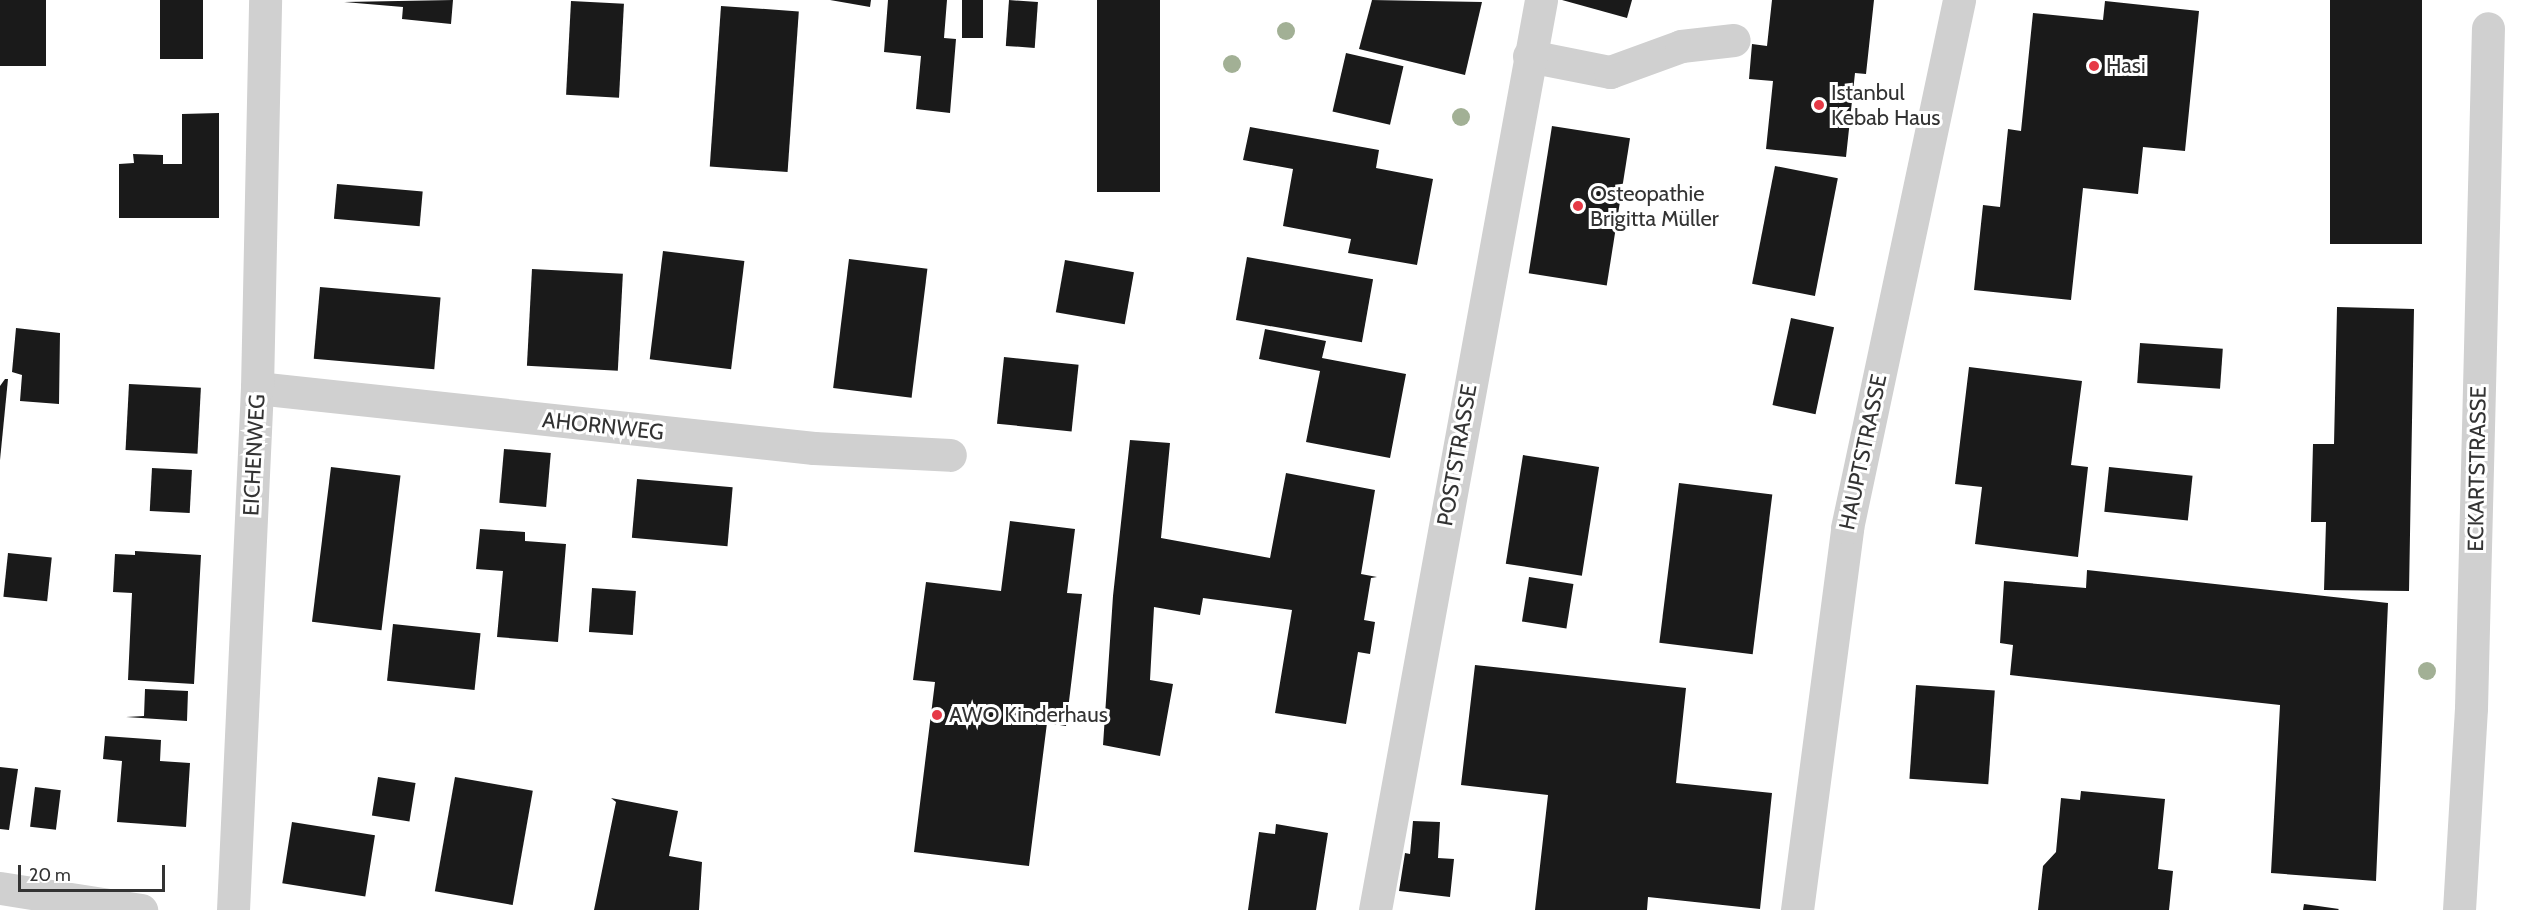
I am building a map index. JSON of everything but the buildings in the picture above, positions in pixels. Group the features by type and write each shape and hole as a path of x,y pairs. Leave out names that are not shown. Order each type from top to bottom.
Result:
{"street":[{"name":"EICHENWEG","path":"233,910 257,388 265,0"},
{"name":"POSTSTRASSE","path":"1375,910 1541,0"},
{"name":"HAUPTSTRASSE","path":"1797,910 1846,528 1959,0"},
{"name":"ECKARTSTRASSE","path":"2459,910 2471,708 2488,28"},
{"path":"1529,56 1610,72 1681,46 1734,40"},
{"name":"AHORNWEG","path":"257,388 814,448 950,455"},
{"path":"0,888 141,910"}],"place":[{"name":"Hasi","path":"2094,66"},
{"name":"Istanbul Kebab Haus","path":"1819,105"},
{"name":"Osteopathie Brigitta Müller","path":"1578,206"},
{"name":"AWO Kinderhaus","path":"937,715"}]}
